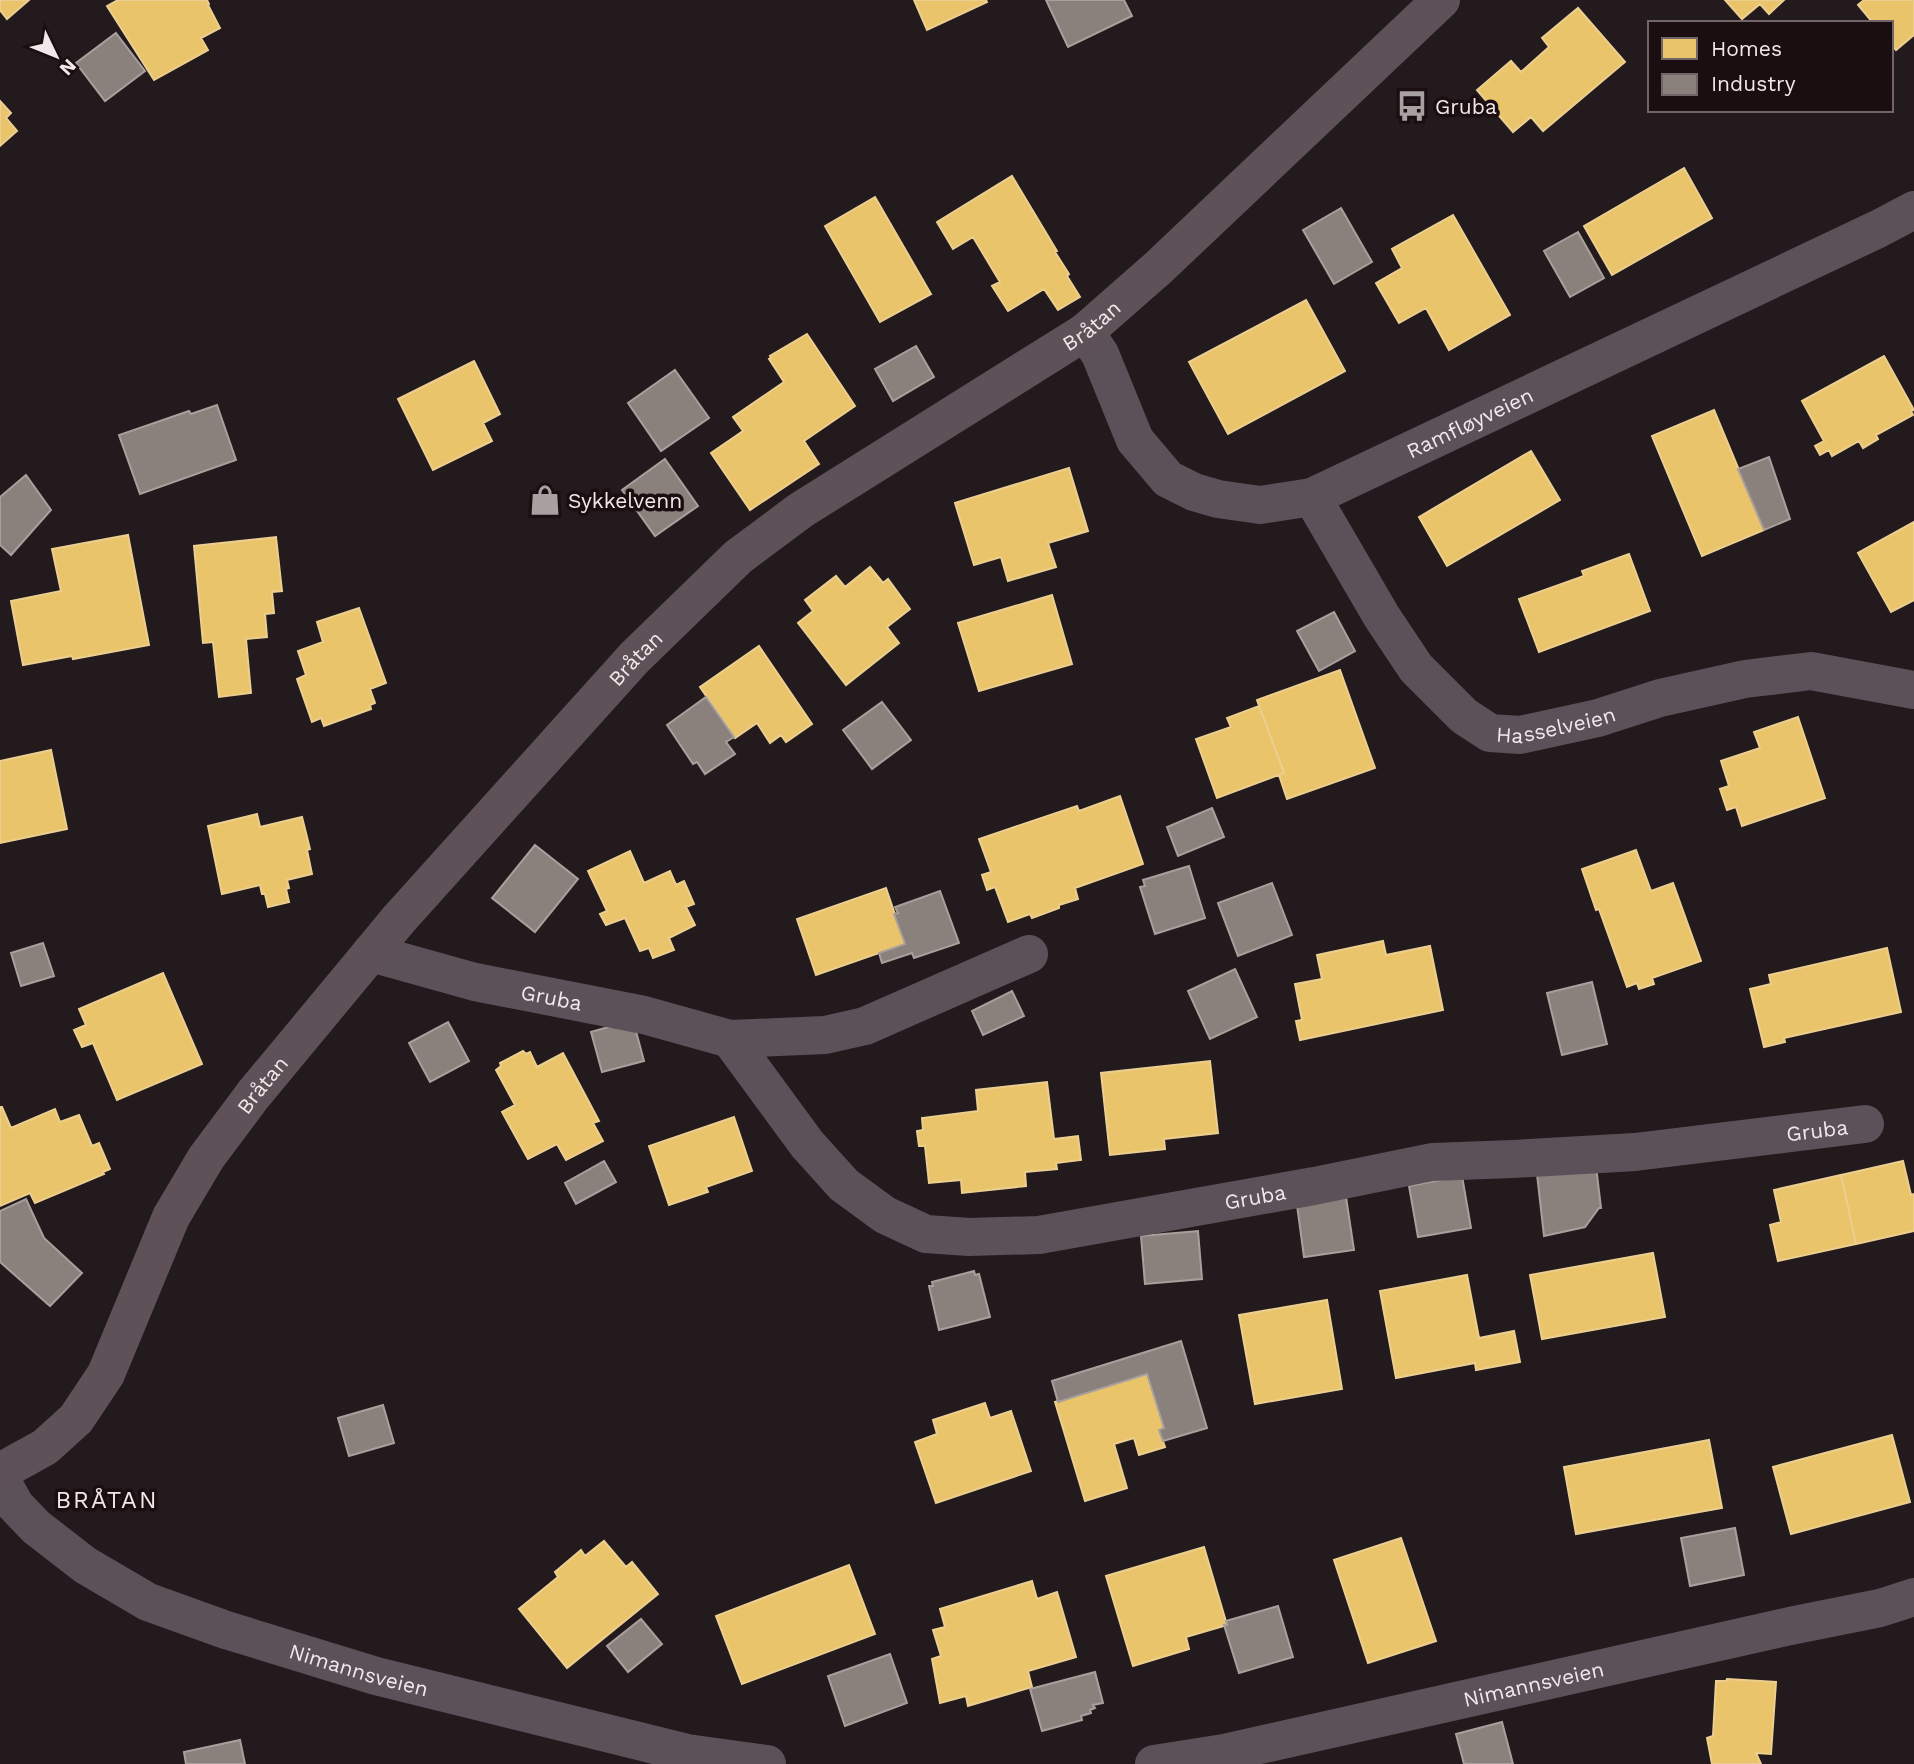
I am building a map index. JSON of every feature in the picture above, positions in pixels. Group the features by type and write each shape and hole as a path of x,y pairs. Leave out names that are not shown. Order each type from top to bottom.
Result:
{"main road":[{"name":"Bråtan","path":"0,1472 46,1447 76,1419 106,1374 171,1217 206,1158 253,1095 398,919 634,657 738,557 802,510 1085,332 1157,268 1441,0"}],"street":[{"name":"Ramfløyveien","path":"1085,332 1100,354 1135,440 1168,479 1194,492 1218,499 1260,505 1312,497 1914,210"},
{"name":"Hasselveien","path":"1312,497 1382,617 1416,668 1464,716 1490,733 1520,735 1598,718 1660,698 1733,681 1811,671 1914,690"},
{"name":"Gruba","path":"371,953 475,982 644,1015 730,1040 825,1035 865,1026 1029,954"},
{"name":"Gruba","path":"730,1040 807,1144 845,1185 885,1215 926,1234 948,1236 1039,1235 1314,1186 1432,1161 1635,1152 1865,1124"},
{"name":"Nimannsveien","path":"0,1478 15,1505 36,1527 85,1565 148,1602 226,1630 376,1676 687,1753 767,1764"},
{"name":"Nimannsveien","path":"1154,1764 1224,1753 1880,1608 1914,1597"}],"building: Homes":[{"path":"0,0 29,0 7,19 0,10"},
{"path":"118,0 207,0 220,28 201,38 208,50 154,80 107,6"},
{"path":"914,0 986,0 987,2 927,30"},
{"path":"1725,0 1784,0 1769,14 1760,4 1742,19"},
{"path":"1864,0 1914,0 1914,35 1896,50 1893,46 1893,21 1871,21 1858,5"},
{"path":"1578,8 1625,62 1543,131 1531,117 1513,132 1477,90 1511,61 1521,72 1549,47 1542,38"},
{"path":"0,101 11,113 6,118 17,131 0,146"},
{"path":"1684,168 1712,218 1612,275 1584,226"},
{"path":"1012,176 1057,251 1055,252 1069,274 1067,276 1080,297 1058,310 1044,289 1008,311 992,286 1000,282 973,237 953,249 937,222"},
{"path":"875,197 931,294 880,322 825,226"},
{"path":"1453,215 1510,315 1449,350 1426,308 1399,323 1376,283 1402,268 1392,249"},
{"path":"1306,300 1345,371 1228,434 1189,362"},
{"path":"807,334 855,406 804,441 819,464 750,510 711,453 743,431 733,417 784,382 769,359 770,356"},
{"path":"1884,356 1914,410 1911,411 1913,415 1876,435 1878,439 1863,448 1859,441 1832,456 1829,450 1820,455 1815,446 1824,441 1802,401"},
{"path":"474,361 500,414 483,423 492,441 433,470 398,399"},
{"path":"1714,410 1764,530 1702,556 1652,436"},
{"path":"1531,451 1560,500 1447,566 1419,517"},
{"path":"1069,468 1088,531 1048,543 1056,567 1008,581 1001,557 974,565 955,503"},
{"path":"1914,522 1914,600 1891,612 1858,553"},
{"path":"128,535 149,645 23,665 11,601 61,591 52,549"},
{"path":"276,537 282,591 272,592 274,613 265,614 267,637 246,639 251,693 219,697 213,642 203,643 194,546"},
{"path":"1629,554 1650,611 1539,652 1519,599 1584,576 1582,571"},
{"path":"870,567 883,583 888,579 910,609 887,627 899,643 846,685 798,623 813,611 805,600 836,576 845,587"},
{"path":"1052,595 1072,664 979,691 958,623"},
{"path":"359,608 386,683 370,689 375,703 370,705 371,709 324,726 321,718 312,722 297,679 306,675 298,651 323,642 317,622"},
{"path":"759,646 812,724 786,742 781,735 770,743 757,723 735,738 700,687"},
{"path":"1340,670 1375,768 1287,799 1279,775 1284,773 1257,700"},
{"path":"1259,706 1284,773 1217,798 1196,739 1231,727 1227,718"},
{"path":"1798,717 1825,798 1742,826 1736,807 1727,810 1720,789 1729,786 1721,761 1760,748 1754,732"},
{"path":"51,750 67,829 0,843 0,761"},
{"path":"1120,796 1143,864 1075,888 1078,899 1059,905 1059,908 1032,918 1030,914 1008,922 995,887 987,890 982,875 991,872 979,839 1077,806 1079,811"},
{"path":"257,814 260,827 302,817 310,849 307,850 312,874 287,880 289,902 268,907 260,885 222,894 208,826"},
{"path":"1636,850 1651,891 1673,883 1701,961 1652,978 1654,984 1639,989 1637,983 1627,987 1582,869"},
{"path":"630,851 644,883 670,871 676,885 684,881 694,904 686,907 695,925 669,938 674,950 653,958 649,948 640,951 625,918 606,925 600,914 607,911 588,871"},
{"path":"886,888 905,944 816,975 797,919"},
{"path":"1383,941 1386,955 1430,946 1443,1010 1300,1040 1296,1021 1302,1020 1295,984 1322,979 1317,955"},
{"path":"1887,948 1901,1012 1784,1038 1785,1042 1764,1047 1750,989 1771,984 1769,975"},
{"path":"163,973 202,1064 117,1100 93,1043 82,1047 74,1030 86,1025 79,1009"},
{"path":"523,1051 526,1054 530,1052 537,1067 563,1053 599,1121 593,1123 603,1141 566,1160 557,1144 528,1159 502,1112 515,1105 496,1070 501,1066 500,1063"},
{"path":"1210,1061 1218,1133 1164,1139 1165,1149 1110,1155 1101,1073"},
{"path":"1047,1082 1054,1139 1078,1136 1081,1160 1056,1163 1057,1169 1025,1172 1026,1186 962,1193 961,1180 929,1183 925,1146 919,1146 917,1131 923,1130 922,1118 978,1111 976,1090"},
{"path":"0,1107 11,1128 55,1109 60,1122 79,1115 92,1146 99,1143 110,1169 35,1203 30,1193 0,1206"},
{"path":"734,1117 752,1171 706,1187 708,1192 669,1205 649,1146"},
{"path":"1903,1161 1911,1195 1914,1194 1914,1231 1856,1244 1841,1175"},
{"path":"1841,1175 1856,1244 1778,1261 1770,1225 1781,1222 1774,1190"},
{"path":"1653,1253 1665,1317 1542,1339 1530,1275"},
{"path":"1467,1275 1479,1338 1514,1331 1520,1362 1476,1370 1475,1363 1396,1378 1380,1291"},
{"path":"1327,1300 1342,1389 1255,1404 1239,1315"},
{"path":"1147,1374 1164,1428 1159,1430 1165,1447 1139,1455 1134,1438 1114,1444 1127,1488 1085,1501 1055,1402"},
{"path":"985,1403 990,1418 1011,1411 1031,1471 936,1503 915,1442 937,1434 933,1420"},
{"path":"1892,1435 1910,1502 1791,1534 1773,1467"},
{"path":"1709,1440 1722,1508 1576,1534 1564,1467"},
{"path":"1401,1538 1436,1641 1368,1663 1334,1560"},
{"path":"604,1541 626,1567 632,1562 658,1594 567,1668 519,1609 558,1577 555,1572 581,1550 585,1556"},
{"path":"1204,1547 1227,1625 1186,1637 1189,1649 1133,1666 1106,1576"},
{"path":"849,1565 875,1634 742,1684 716,1616"},
{"path":"1032,1581 1037,1599 1057,1592 1076,1657 1028,1671 1032,1687 968,1706 966,1696 940,1703 932,1659 941,1656 933,1630 945,1627 940,1609"},
{"path":"1727,1679 1776,1682 1771,1754 1756,1753 1761,1764 1712,1764 1707,1738 1713,1736 1716,1681"}],"building: Industry":[{"path":"1046,0 1124,0 1132,16 1068,47"},
{"path":"116,33 145,71 105,101 76,63"},
{"path":"1341,208 1372,262 1334,284 1303,230"},
{"path":"1578,232 1604,278 1570,297 1544,251"},
{"path":"916,346 934,377 893,401 875,369"},
{"path":"675,370 709,418 661,451 628,403"},
{"path":"217,405 236,460 140,494 119,435 189,411 191,414"},
{"path":"1769,457 1790,519 1764,530 1738,469"},
{"path":"665,459 698,506 655,536 622,490"},
{"path":"26,475 51,510 11,555 0,545 0,497"},
{"path":"1334,612 1355,651 1319,671 1297,631"},
{"path":"706,697 734,737 726,742 735,754 705,774 697,762 693,764 667,725"},
{"path":"882,702 911,740 872,769 843,730"},
{"path":"1212,808 1224,837 1178,856 1167,827"},
{"path":"535,845 578,879 535,932 492,898"},
{"path":"1189,866 1205,918 1155,934 1140,887 1145,886 1143,880"},
{"path":"1272,883 1292,935 1238,956 1218,903"},
{"path":"940,891 959,943 914,958 912,953 882,963 879,953 905,944 894,914 898,913 895,907"},
{"path":"43,943 54,976 21,986 11,953"},
{"path":"1235,969 1257,1017 1210,1039 1188,991"},
{"path":"1592,982 1607,1044 1562,1055 1547,993"},
{"path":"1012,991 1024,1016 983,1035 972,1011"},
{"path":"633,1020 644,1061 602,1072 591,1032"},
{"path":"448,1022 469,1061 430,1082 409,1043"},
{"path":"604,1161 616,1182 576,1204 565,1183"},
{"path":"1596,1166 1601,1208 1585,1227 1544,1236 1537,1174"},
{"path":"1462,1176 1471,1228 1418,1237 1409,1186"},
{"path":"1346,1197 1354,1250 1304,1257 1297,1205"},
{"path":"26,1199 44,1238 82,1273 50,1306 0,1262 0,1211"},
{"path":"1198,1231 1202,1279 1145,1284 1141,1236"},
{"path":"974,1271 975,1275 979,1274 990,1317 939,1330 929,1286 933,1286 932,1282"},
{"path":"1181,1341 1207,1428 1163,1441 1159,1430 1164,1428 1147,1374 1058,1402 1052,1381"},
{"path":"383,1405 394,1443 349,1456 338,1418"},
{"path":"1735,1528 1744,1575 1690,1586 1681,1538"},
{"path":"1278,1606 1293,1657 1239,1673 1224,1625 1227,1625 1226,1621"},
{"path":"641,1619 662,1644 628,1672 607,1646"},
{"path":"890,1654 907,1703 845,1726 828,1676"},
{"path":"1095,1672 1103,1703 1093,1705 1095,1708 1090,1710 1091,1713 1081,1716 1082,1720 1042,1731 1030,1689"},
{"path":"1502,1722 1513,1764 1464,1764 1456,1734"},
{"path":"240,1740 245,1764 186,1764 184,1752"}],"place":[{"name":"Gruba","path":"1412,106"},
{"name":"Sykkelvenn","path":"545,500"}],"district":[{"name":"BRÅTAN","path":"107,1500"}]}
